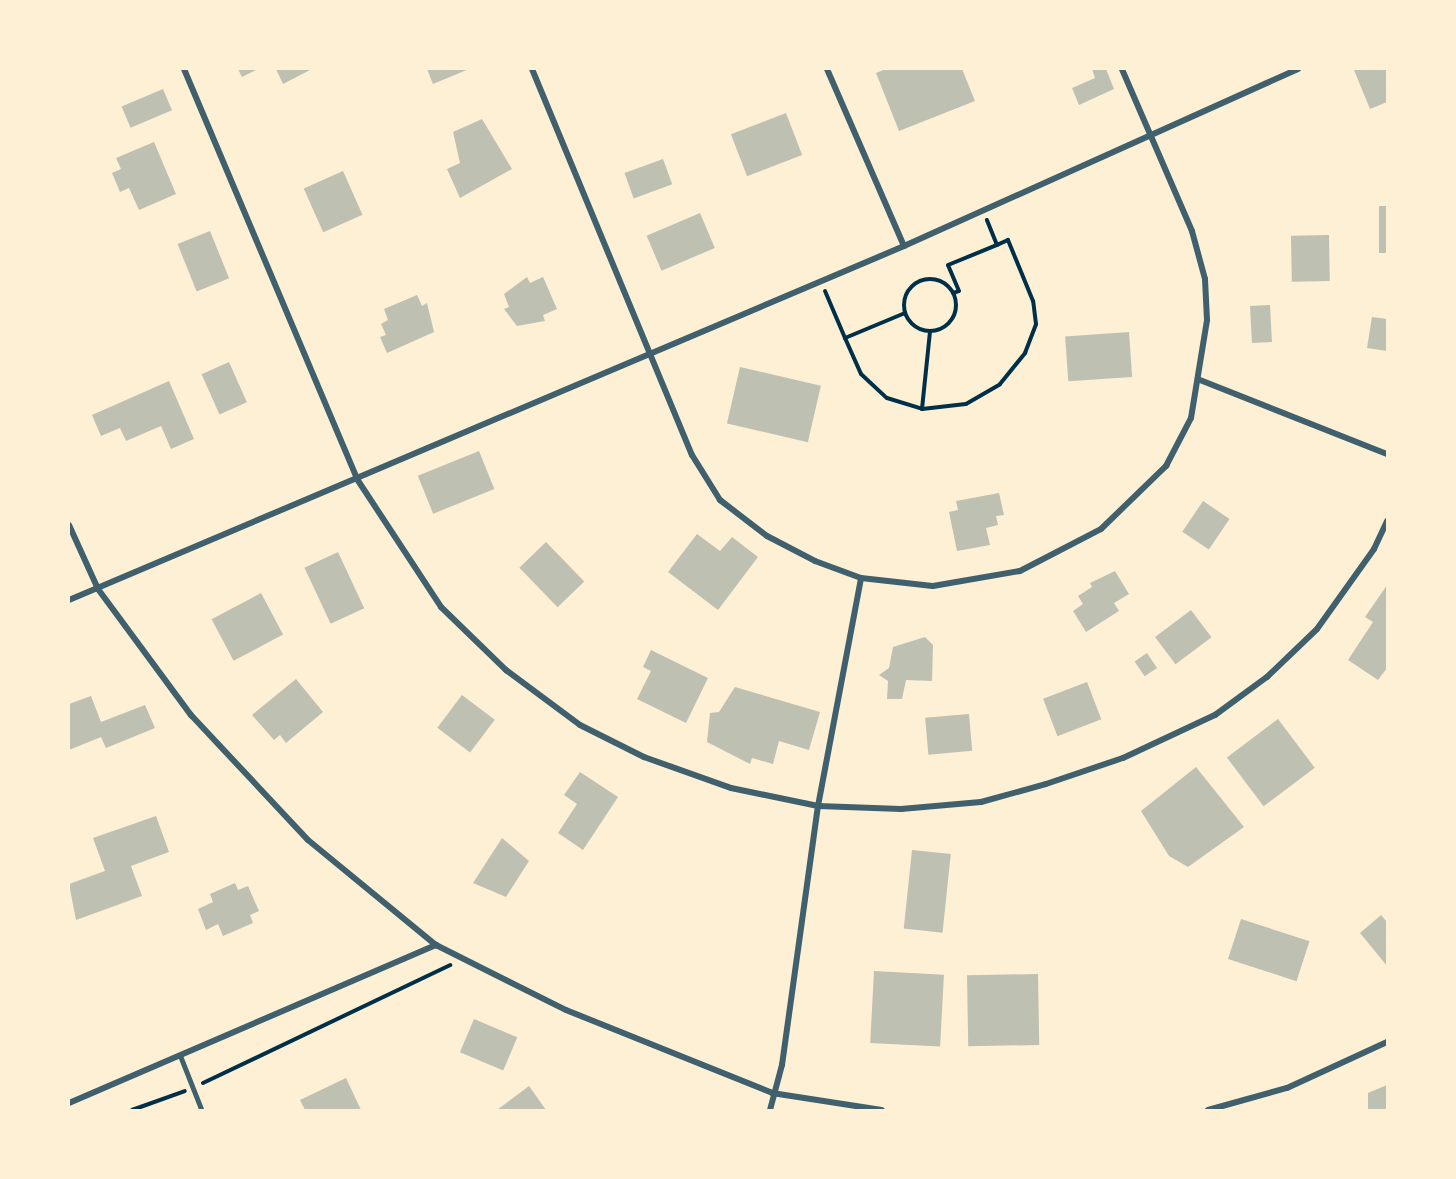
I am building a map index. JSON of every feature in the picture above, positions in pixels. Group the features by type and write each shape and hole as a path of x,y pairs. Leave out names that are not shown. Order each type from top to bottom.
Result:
{"street":[{"path":"184,69 357,479 441,607 506,670 580,725 644,757 731,788 818,806 901,809 981,802 1123,758 1215,715 1267,677 1317,628 1374,549 1387,521"},
{"path":"532,69 692,455 720,500 767,536 861,578 933,586 1020,572 1062,554 1101,529 1166,466 1191,418 1200,380 1208,320 1205,279 1192,231 1122,69"},
{"path":"827,69 904,246"},
{"path":"69,600 821,282 1298,69"},
{"path":"1200,380 1387,454"},
{"path":"69,525 98,588 143,655 242,772 308,840 436,945 460,960 566,1010 772,1093 882,1110"},
{"path":"770,1110 772,1093 782,1065 818,806 861,578"},
{"path":"69,1103 181,1057 436,945"},
{"path":"1208,1110 1287,1088 1387,1042"}],"lane":[{"path":"181,1057 202,1110"}],"path":[{"path":"983,211 997,245"},
{"path":"821,282 861,374 887,398 922,409 966,404 1000,384 1025,353 1035,324 1033,301 1008,240 948,265 959,291 953,293"},
{"path":"925,280 946,284 953,293 955,313 950,323 930,331 920,329 905,313 908,292 925,280"},
{"path":"845,338 905,313"},
{"path":"922,409 930,331"},
{"path":"132,1110 192,1088 460,960"}],"building":[{"path":"238,69 258,69 242,77"},
{"path":"276,69 312,69 283,84"},
{"path":"427,69 469,69 433,84"},
{"path":"886,69 962,69 975,101 899,131 876,73"},
{"path":"1092,69 1106,69 1114,89 1079,105 1072,88 1095,78"},
{"path":"1387,69 1387,102 1370,109 1354,70"},
{"path":"163,89 172,110 131,128 122,107"},
{"path":"786,113 802,155 747,176 731,134"},
{"path":"482,119 512,169 460,198 447,169 460,163 453,132"},
{"path":"154,142 176,194 139,210 129,188 120,192 112,173 121,169 116,158"},
{"path":"663,159 672,184 634,198 624,173"},
{"path":"343,171 363,215 323,232 304,188"},
{"path":"1379,206 1387,206 1387,253 1379,253"},
{"path":"700,213 715,248 661,271 647,236"},
{"path":"210,231 229,278 197,291 178,244"},
{"path":"1329,235 1330,281 1292,282 1291,236"},
{"path":"527,277 530,283 543,277 557,309 543,315 545,321 517,326 504,309 509,307 504,294"},
{"path":"417,295 422,306 427,303 434,332 387,353 380,337 386,335 381,324 388,320 384,309"},
{"path":"1270,305 1272,342 1252,343 1250,306"},
{"path":"1372,317 1387,319 1387,351 1367,348"},
{"path":"1129,332 1132,377 1068,381 1065,336"},
{"path":"229,362 247,402 219,414 202,374"},
{"path":"740,367 821,386 808,442 727,424"},
{"path":"169,381 194,439 171,449 161,426 126,441 120,428 101,436 92,415"},
{"path":"479,451 494,489 433,514 418,476"},
{"path":"999,493 1004,515 996,516 998,525 986,528 990,545 957,551 949,512 958,510 956,501"},
{"path":"1203,501 1230,519 1209,550 1182,532"},
{"path":"697,534 720,551 732,537 758,557 718,610 668,572"},
{"path":"546,542 584,582 558,607 519,568"},
{"path":"338,552 364,608 331,624 304,568"},
{"path":"1115,571 1129,594 1114,603 1119,611 1086,632 1073,611 1083,604 1078,596 1092,587 1090,583"},
{"path":"1387,585 1387,668 1378,680 1348,660 1373,622 1365,617"},
{"path":"261,593 283,634 234,661 212,619"},
{"path":"1191,610 1211,637 1176,664 1155,637"},
{"path":"925,637 933,645 932,681 906,680 902,699 887,699 888,681 879,675 889,668 893,647"},
{"path":"651,650 708,678 686,723 637,699 651,671 643,667"},
{"path":"1147,653 1157,668 1145,676 1135,661"},
{"path":"296,679 323,712 286,743 280,735 274,740 252,715"},
{"path":"1087,682 1101,719 1057,736 1043,699"},
{"path":"735,687 820,712 809,750 779,741 773,764 752,758 750,764 707,742 710,713 719,712"},
{"path":"462,695 495,720 470,752 437,728"},
{"path":"91,696 101,722 145,705 155,728 106,748 101,737 69,750 69,704"},
{"path":"969,714 972,751 928,755 925,718"},
{"path":"1278,719 1315,768 1264,806 1227,758"},
{"path":"1196,767 1244,827 1188,867 1169,856 1141,811"},
{"path":"580,772 618,797 583,850 558,833 577,804 564,795"},
{"path":"156,816 169,852 131,866 142,896 76,920 69,884 105,871 93,838"},
{"path":"502,838 529,861 506,897 473,883"},
{"path":"912,850 951,854 943,933 904,929"},
{"path":"235,883 238,890 248,886 259,911 250,915 253,923 223,936 218,924 206,930 198,909 213,902 210,894"},
{"path":"1381,915 1387,922 1387,966 1360,933"},
{"path":"1241,919 1309,941 1296,981 1228,959"},
{"path":"874,971 944,975 940,1047 870,1043"},
{"path":"1038,974 1039,1045 968,1046 967,975"},
{"path":"474,1019 517,1037 503,1071 460,1052"},
{"path":"346,1078 361,1110 305,1110 300,1100"},
{"path":"1387,1085 1387,1110 1368,1110 1368,1093"},
{"path":"529,1086 546,1110 497,1110"}]}
